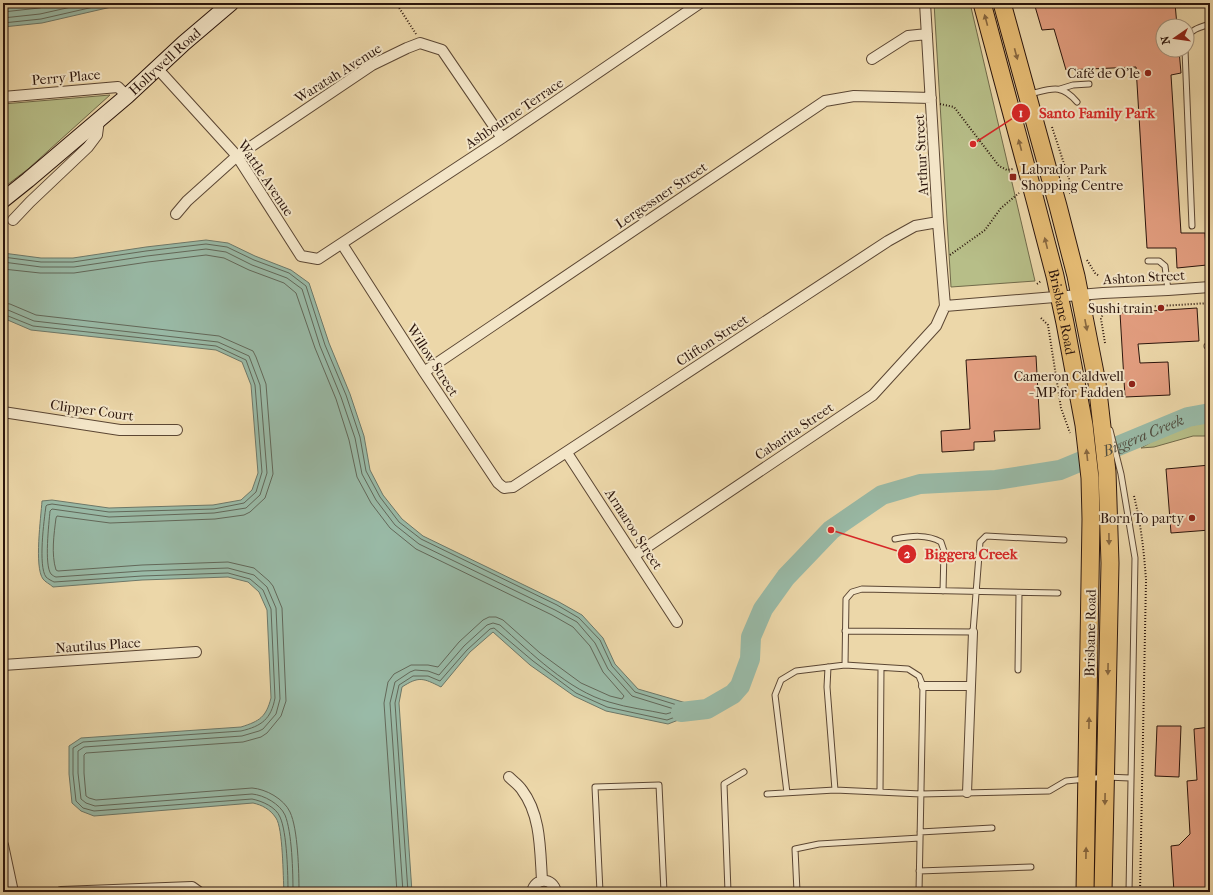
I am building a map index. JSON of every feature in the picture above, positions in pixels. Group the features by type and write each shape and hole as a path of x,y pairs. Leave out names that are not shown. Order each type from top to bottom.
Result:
{"highway":[{"name":"Brisbane Road","path":"982,3 1034,196 1059,297 1077,383 1078,435 1090,478 1091,519 1088,778 1085,892"},
{"name":"Brisbane Road","path":"1002,3 1058,206 1080,295 1114,473 1110,564 1103,892"}],"main road":[{"name":"Hollywell Road","path":"3,200 127,96 231,3"}],"street":[{"name":"Ashbourne Terrace","path":"342,244 502,138 700,3"},
{"name":"Arthur Street","path":"925,3 926,34 932,98 938,222 945,306"},
{"path":"872,59 908,36 926,34"},
{"name":"Waratah Avenue","path":"176,214 187,201 237,156 372,65 420,43 442,50 502,138"},
{"name":"Wattle Avenue","path":"157,68 237,156 301,256 318,260 342,244"},
{"name":"Perry Place","path":"3,97 118,87 127,96"},
{"name":"Lergessner Street","path":"424,372 825,101 854,96 932,98"},
{"path":"13,220 88,147 97,135 99,120"},
{"name":"Clifton Street","path":"504,488 513,487 888,241 915,226 938,222"},
{"name":"Willow Street","path":"342,244 424,372 498,483 504,488"},
{"name":"Ashton Street","path":"945,306 1080,295 1210,287"},
{"name":"Cabarita Street","path":"635,555 873,395 936,326 945,306"},
{"name":"Clipper Court","path":"3,412 120,430 177,430"},
{"name":"Armaroo Street","path":"567,452 677,622"},
{"path":"967,793 973,632"},
{"name":"Nautilus Place","path":"3,665 196,652"},
{"path":"923,686 971,686"},
{"path":"509,777 522,789 532,806 540,841 542,880"},
{"path":"3,845 13,892"},
{"path":"532,892 535,884 542,880 546,880 553,884 556,892"},
{"path":"61,892 192,887 199,892"}],"lane":[{"name":"Brisbane Road","path":"1006,3 1007,22"},
{"path":"1195,30 1210,24"},
{"path":"1185,58 1192,226"},
{"path":"1060,89 1073,85 1089,84"},
{"path":"1027,95 1053,88 1070,93 1077,102"},
{"path":"1148,261 1158,261 1165,266 1168,290"},
{"name":"Brisbane Road","path":"1114,473 1131,525 1135,558 1129,892"},
{"path":"895,539 910,536 933,538 941,542 944,551 943,591"},
{"path":"846,631 973,632 980,542 986,536 1064,540"},
{"path":"845,665 846,599 852,592 862,589 1058,594"},
{"path":"1018,670 1019,593"},
{"path":"787,792 775,695 781,680 796,671 845,665 908,669 919,676 923,686 919,892"},
{"path":"828,667 827,687 835,790"},
{"path":"880,792 881,668"},
{"path":"728,892 724,784 744,772"},
{"path":"767,794 835,790 921,794 1049,791 1066,781 1106,777 1130,778"},
{"path":"600,892 595,787 659,785 664,892"},
{"path":"920,832 992,828"},
{"path":"797,892 795,849 818,844 920,838"},
{"path":"919,871 1031,867"}],"path":[{"path":"396,3 414,30"},
{"path":"932,98 939,104 954,107 999,166 1007,170 1013,169"},
{"path":"941,261 985,230 1002,208 1019,193"},
{"path":"1105,349 1101,319 1104,311 1110,309 1210,303"},
{"path":"1041,318 1048,326 1061,408 1078,435"},
{"path":"1133,494 1139,515 1145,555 1146,580 1140,892"}],"green space":[{"path":"934,3 970,3 1035,281 951,287"},
{"path":"110,95 28,169 3,188 3,104"},
{"path":"1210,422 1210,436 1193,436 1154,447 1141,448 1175,428"}],"water":[{"path":"3,3 123,3 120,5 42,23 3,27"},
{"path":"206,240 228,243 255,256 291,270 309,283 329,343 350,394 364,436 370,470 383,495 402,519 423,536 559,602 582,615 603,638 615,664 638,689 707,709 668,724 606,711 574,696 530,665 493,632 470,652 441,687 425,680 417,680 402,687 399,703 412,892 284,892 281,842 278,823 276,818 266,808 253,803 94,816 81,811 72,803 69,774 69,746 81,738 241,727 258,720 267,710 271,698 267,610 259,592 248,582 228,577 142,580 53,587 43,579 40,573 38,553 42,501 52,500 109,508 213,505 241,500 252,490 258,473 251,385 242,362 216,350 31,330 3,318 3,253 41,258 73,258"}],"building":[{"path":"1034,3 1175,3 1176,18 1155,18 1155,58 1180,58 1181,73 1171,75 1181,233 1205,233 1207,265 1177,268 1176,248 1147,248 1136,67 1066,70 1054,29 1042,30"},
{"path":"1197,308 1199,341 1138,344 1140,363 1168,362 1170,395 1125,397 1120,313"},
{"path":"1036,356 1040,429 994,431 995,441 974,442 974,450 942,452 941,431 970,429 966,360"},
{"path":"1210,465 1210,530 1171,533 1166,469"},
{"path":"1157,726 1181,726 1179,777 1155,776"},
{"path":"1210,727 1210,892 1174,892 1171,846 1179,845 1190,834 1187,781 1197,780 1194,729"}],"waterway":[{"name":"Biggera Creek","path":"681,712 707,709 733,694 740,686 750,659 751,637 763,609 786,577 831,530 882,495 920,484 996,480 1060,470 1188,417 1210,413"}],"place":[{"name":"Café de O'le","path":"1148,73"},
{"name":"Santo Family Park","path":"973,144"},
{"name":"Labrador Park Shopping Centre","path":"1013,177"},
{"name":"Sushi train","path":"1161,308"},
{"name":"Cameron Caldwell - MP for Fadden","path":"1132,384"},
{"name":"Born To party","path":"1192,518"},
{"name":"Biggera Creek","path":"831,530"}]}
